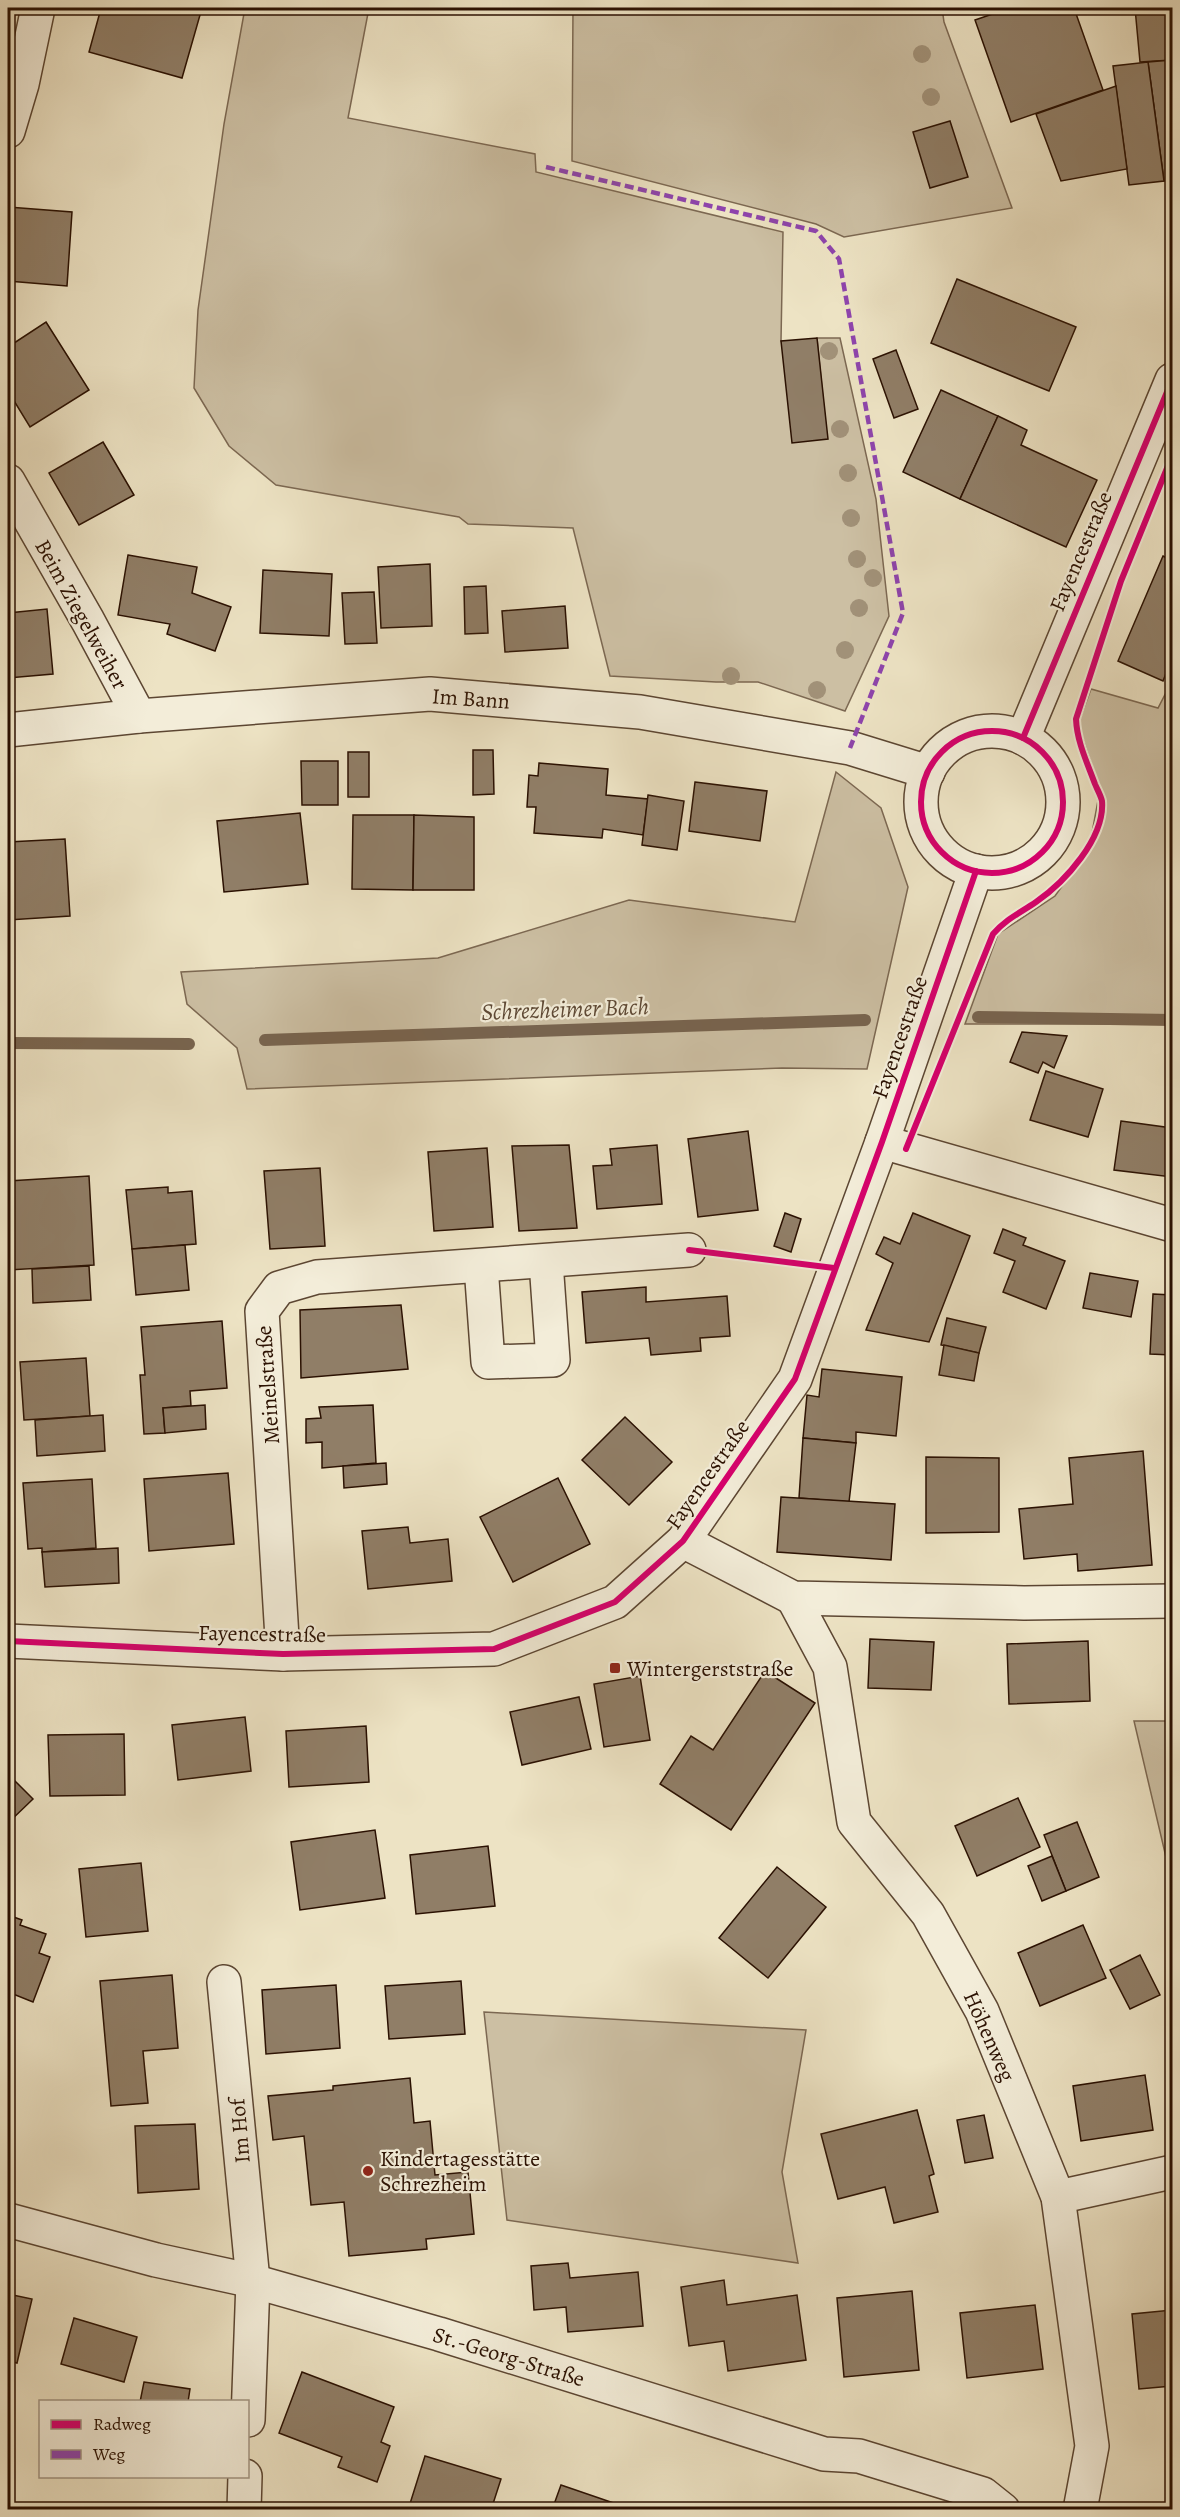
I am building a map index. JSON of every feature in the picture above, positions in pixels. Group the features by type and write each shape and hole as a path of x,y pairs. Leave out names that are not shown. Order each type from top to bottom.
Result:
{"street":[{"path":"8,131 22,84 38,8"},
{"name":"Fayencestraße","path":"1023,738 1173,380"},
{"name":"Beim Ziegelweiher","path":"8,481 139,716"},
{"name":"Im Bann","path":"8,730 139,716 430,694 640,712 850,748 928,772"},
{"path":"1002,731 1023,738 1042,751 1056,769 1063,791 1063,814 1055,836 1041,854 1022,867 1000,873 976,871 957,864 940,851 929,833 922,813 922,792 928,772 940,753 958,740 979,732 1002,731"},
{"name":"Fayencestraße","path":"8,1641 283,1654 495,1649 615,1602 683,1541 795,1379 882,1142 976,871"},
{"path":"882,1142 1173,1225"},
{"name":"Meinelstraße","path":"283,1654 262,1311 279,1288 317,1277 689,1250"},
{"path":"481,1266 488,1362 553,1360 546,1262"},
{"path":"683,1541 793,1598 1024,1603 1173,1601"},
{"name":"Höhenweg","path":"793,1598 830,1667 854,1822 928,1914 982,2011 1058,2197 1092,2446 1080,2510"},
{"name":"Im Hof","path":"224,1982 253,2281 249,2400"},
{"path":"1058,2197 1173,2172"},
{"name":"St.-Georg-Straße","path":"8,2220 156,2260 253,2281 439,2334 824,2454 859,2457 972,2490 983,2494 1003,2510"},
{"path":"244,2510 245,2478"}],"shaded area":[{"path":"245,8 369,8 348,118 535,154 536,172 783,232 781,341 827,439 817,338 840,338 876,499 889,616 845,711 758,682 610,676 573,528 468,524 459,517 276,485 229,446 194,388 198,310 224,124"},
{"path":"573,8 942,8 944,22 1012,208 844,237 816,224 572,161"},
{"path":"1172,681 1172,1024 965,1024 998,934 1055,896 1089,849 1100,790 1078,724 1091,689 1158,708"},
{"path":"836,772 881,808 908,887 867,1069 782,1068 247,1089 237,1048 187,1004 181,972 438,958 629,900 795,922"},
{"path":"1134,1721 1172,1721 1172,1879 1169,1870"},
{"path":"484,2012 806,2030 782,2172 798,2263 507,2220"}],"building":[{"path":"83,8 202,8 182,78 89,52 100,12"},
{"path":"1010,8 1074,8 1103,90 1011,122 975,20"},
{"path":"1135,8 1172,8 1172,60 1140,62"},
{"path":"1172,60 1172,180 1164,181 1148,62"},
{"path":"1148,62 1164,181 1129,185 1113,66"},
{"path":"1116,86 1127,169 1061,181 1036,114"},
{"path":"950,121 968,177 930,188 913,132"},
{"path":"8,207 72,212 67,286 8,281"},
{"path":"957,279 1076,327 1049,391 931,343"},
{"path":"46,322 89,390 30,427 8,391 8,347"},
{"path":"817,338 828,439 792,443 781,341"},
{"path":"896,350 918,409 894,418 873,359"},
{"path":"941,390 998,416 960,499 903,472"},
{"path":"998,416 1027,430 1021,445 1097,480 1066,547 960,499"},
{"path":"103,442 134,495 79,525 49,473"},
{"path":"128,555 197,567 192,593 231,607 215,651 167,634 170,624 118,615"},
{"path":"1163,556 1172,561 1172,658 1163,681 1118,661"},
{"path":"430,564 432,626 381,628 378,567"},
{"path":"263,570 332,574 329,636 260,633"},
{"path":"486,586 488,633 465,634 464,587"},
{"path":"374,592 377,643 345,644 342,593"},
{"path":"565,606 568,648 505,652 502,611"},
{"path":"47,609 53,674 8,678 8,613"},
{"path":"473,750 493,750 494,794 473,795"},
{"path":"348,752 369,752 369,797 348,797"},
{"path":"301,761 338,761 338,805 302,805"},
{"path":"539,763 608,769 606,795 648,799 643,835 603,829 602,838 534,833 536,807 527,807 529,775 538,776"},
{"path":"695,782 767,791 760,841 689,831"},
{"path":"648,795 684,801 677,850 642,845"},
{"path":"300,813 308,884 224,892 217,821"},
{"path":"353,815 414,815 413,890 352,889"},
{"path":"414,815 474,817 474,890 413,890"},
{"path":"65,839 70,916 8,920 8,842"},
{"path":"1022,1032 1067,1036 1054,1068 1043,1062 1038,1073 1010,1062"},
{"path":"1046,1071 1103,1089 1088,1137 1030,1120"},
{"path":"1121,1121 1172,1128 1172,1177 1114,1170"},
{"path":"748,1131 758,1210 698,1217 688,1139"},
{"path":"569,1145 577,1228 519,1231 512,1146"},
{"path":"657,1145 662,1204 597,1209 593,1166 612,1165 610,1149"},
{"path":"487,1148 493,1227 434,1231 428,1152"},
{"path":"320,1168 325,1246 270,1249 264,1171"},
{"path":"89,1176 94,1265 8,1270 8,1181"},
{"path":"168,1187 168,1193 192,1191 196,1244 132,1249 126,1190"},
{"path":"785,1213 801,1219 791,1252 774,1246"},
{"path":"913,1213 970,1236 929,1342 866,1330 893,1263 876,1254 884,1237 900,1244"},
{"path":"1003,1229 1026,1238 1023,1245 1065,1261 1046,1309 1003,1292 1015,1261 994,1253"},
{"path":"185,1245 189,1290 136,1295 132,1249"},
{"path":"89,1266 91,1300 33,1303 32,1269"},
{"path":"1090,1273 1138,1281 1131,1317 1083,1308"},
{"path":"646,1287 646,1302 727,1296 730,1336 700,1338 701,1351 651,1355 649,1338 586,1343 582,1292"},
{"path":"1153,1294 1172,1295 1172,1355 1150,1354"},
{"path":"401,1305 408,1369 301,1378 300,1310"},
{"path":"947,1318 986,1327 979,1353 941,1345"},
{"path":"222,1321 227,1388 190,1391 191,1406 163,1408 165,1433 144,1434 140,1375 145,1375 141,1327"},
{"path":"944,1345 979,1353 974,1381 939,1375"},
{"path":"86,1358 90,1416 24,1420 20,1362"},
{"path":"822,1369 902,1377 896,1436 856,1432 856,1443 803,1438 807,1395 819,1397"},
{"path":"205,1405 206,1429 165,1433 163,1408"},
{"path":"373,1405 376,1463 322,1468 322,1442 306,1443 306,1419 321,1418 319,1407"},
{"path":"103,1415 105,1451 37,1456 35,1420"},
{"path":"625,1417 672,1462 629,1505 582,1460"},
{"path":"803,1438 856,1443 849,1502 799,1498"},
{"path":"1143,1451 1152,1565 1078,1571 1077,1554 1024,1559 1019,1509 1073,1504 1069,1458"},
{"path":"926,1457 999,1458 999,1532 926,1533"},
{"path":"386,1463 387,1484 344,1488 343,1466"},
{"path":"228,1473 234,1544 149,1551 144,1479"},
{"path":"558,1478 590,1544 513,1582 480,1517"},
{"path":"92,1479 96,1548 42,1552 42,1548 28,1549 23,1483"},
{"path":"781,1497 895,1504 891,1560 777,1552"},
{"path":"408,1527 410,1543 448,1539 452,1581 368,1589 362,1531"},
{"path":"118,1548 119,1583 45,1587 42,1552"},
{"path":"1169,1613 1172,1613 1172,1657 1169,1657"},
{"path":"870,1639 934,1642 931,1690 868,1688"},
{"path":"1088,1641 1090,1701 1009,1704 1007,1644"},
{"path":"765,1671 815,1703 731,1830 660,1784 691,1736 713,1750"},
{"path":"640,1676 650,1740 604,1747 594,1684"},
{"path":"579,1697 591,1749 522,1765 510,1712"},
{"path":"245,1717 251,1771 178,1780 172,1725"},
{"path":"366,1726 369,1782 289,1787 286,1731"},
{"path":"124,1734 125,1795 50,1796 48,1735"},
{"path":"15,1781 33,1799 8,1823 8,1786"},
{"path":"1018,1798 1040,1847 977,1876 955,1826"},
{"path":"1077,1822 1099,1877 1066,1891 1044,1835"},
{"path":"375,1830 385,1898 300,1910 291,1842"},
{"path":"488,1846 495,1906 416,1914 410,1855"},
{"path":"1052,1856 1066,1891 1042,1901 1028,1866"},
{"path":"141,1863 148,1931 86,1937 79,1869"},
{"path":"777,1867 826,1907 768,1978 719,1938"},
{"path":"8,1915 22,1920 20,1925 46,1934 39,1953 50,1957 33,2002 8,1992"},
{"path":"1083,1925 1106,1978 1040,2006 1018,1953"},
{"path":"1140,1955 1160,1995 1130,2009 1110,1970"},
{"path":"172,1975 178,2048 143,2051 148,2103 111,2106 100,1981"},
{"path":"461,1981 465,2034 389,2039 385,1986"},
{"path":"336,1985 340,2048 266,2054 262,1990"},
{"path":"1145,2075 1153,2130 1081,2141 1073,2086"},
{"path":"410,2078 414,2123 430,2121 435,2175 468,2172 474,2234 426,2239 427,2249 349,2256 344,2202 311,2205 304,2136 273,2140 268,2096 333,2090 333,2086"},
{"path":"917,2110 934,2174 929,2176 938,2212 894,2223 885,2187 838,2199 821,2134"},
{"path":"984,2115 993,2158 965,2163 957,2120"},
{"path":"195,2124 199,2189 138,2193 135,2126"},
{"path":"568,2263 570,2278 638,2272 643,2326 568,2332 566,2307 534,2310 531,2266"},
{"path":"724,2280 727,2305 797,2295 806,2360 728,2371 724,2341 689,2346 681,2287"},
{"path":"912,2291 919,2370 844,2377 837,2298"},
{"path":"8,2294 32,2299 17,2363 8,2361"},
{"path":"1035,2305 1043,2369 967,2378 960,2313"},
{"path":"1172,2310 1172,2386 1139,2389 1132,2314"},
{"path":"74,2318 137,2337 124,2382 61,2364"},
{"path":"302,2372 394,2407 381,2442 390,2446 377,2482 338,2467 342,2457 279,2433"},
{"path":"144,2382 190,2389 188,2400 140,2400"},
{"path":"425,2456 501,2479 491,2510 408,2510"},
{"path":"561,2485 634,2510 552,2510"}],"waterway":[{"name":"Schrezheimer Bach","path":"978,1017 1172,1020"},
{"name":"Schrezheimer Bach","path":"265,1040 865,1020"},
{"name":"Schrezheimer Bach","path":"8,1043 189,1044"}],"marked path":[{"path":"8,112 13,114"},
{"path":"546,167 816,231 839,259 903,613 850,748"}],"cycle path":[{"path":"1023,738 1172,380"},
{"path":"906,1149 993,934 1008,920 1036,902 1059,883 1081,858 1097,830 1102,801 1083,752 1076,719 1121,581 1172,456"},
{"path":"992,731 1019,737 1042,752 1057,775 1063,802 1057,829 1042,852 1019,867 992,873 965,867 942,852 927,829 921,802 927,775 942,752 965,737 992,731"},
{"path":"8,1641 283,1654 494,1649 615,1602 683,1541 795,1379 882,1142 976,871"},
{"path":"689,1250 834,1268"}],"place":[{"name":"Wintergerststraße","path":"615,1668"},
{"name":"Kindertagesstätte Schrezheim","path":"368,2171"}]}
